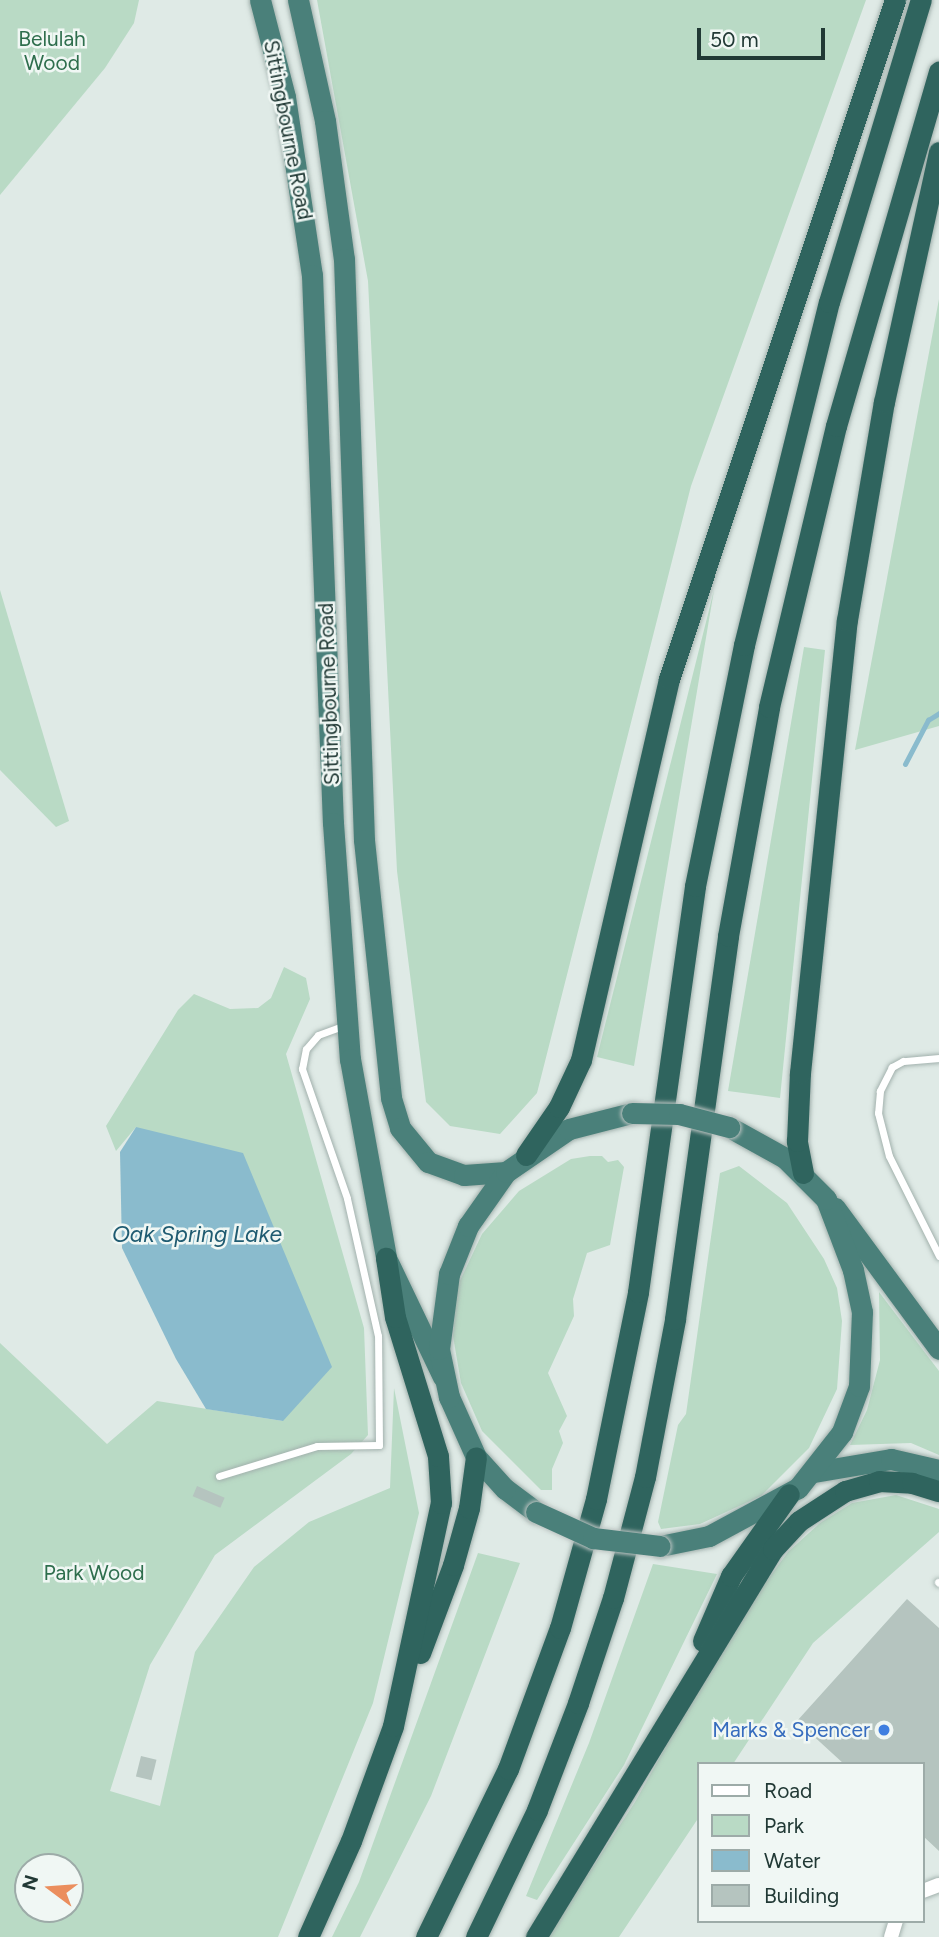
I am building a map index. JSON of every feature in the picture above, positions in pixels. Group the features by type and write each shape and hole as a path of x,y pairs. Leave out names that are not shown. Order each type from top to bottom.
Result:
{"highway":[{"name":"Sittingbourne Road","path":"260,0 292,133 313,275 333,823 346,1025 363,1143 386,1258 443,1377"},
{"name":"Sittingbourne Road","path":"298,0 325,121 344,259 364,841 391,1098 404,1135 428,1162 464,1175 506,1172"},
{"path":"526,1155 559,1107 581,1060 668,680 895,0"},
{"path":"426,1937 508,1769 560,1628 596,1499 638,1292 695,886 738,671 829,302 921,0"},
{"path":"476,1937 537,1810 579,1703 642,1488 669,1360 728,936 769,707 840,413 939,72"},
{"path":"803,1173 797,1141 800,1073 847,620 884,402 939,152"},
{"path":"789,1494 709,1536 660,1546 593,1538 536,1512 505,1489 476,1457 443,1377 439,1329 449,1274 468,1226 506,1172 526,1155 569,1129 632,1113 679,1114 729,1127 774,1150 803,1173 846,1220 939,1349"},
{"path":"688,1682 731,1576 789,1494 814,1472 842,1432 854,1404 863,1352 862,1312 853,1270 826,1199"},
{"path":"386,1258 395,1317 441,1472 438,1523 405,1683"},
{"path":"309,1937 365,1806 405,1683 447,1587 469,1508 476,1457"},
{"path":"814,1472 891,1459 939,1470"},
{"path":"536,1937 761,1564 815,1509 845,1491 878,1481 912,1483 939,1491"}],"lane":[{"path":"219,1476 317,1446 379,1445 378,1336 347,1198 302,1069 306,1049 318,1035 346,1025"},
{"path":"939,1058 902,1061 892,1067 883,1082 878,1113 889,1156 939,1256"}],"green space":[{"name":"Belulah Wood","path":"0,0 139,0 134,23 105,68 0,195"},
{"path":"317,0 866,0 691,486 537,1093 500,1134 450,1126 426,1102 397,871 368,281"},
{"path":"939,299 939,726 855,750"},
{"path":"0,590 69,821 56,827 0,770"},
{"path":"714,590 634,1066 597,1057"},
{"path":"804,647 825,650 780,1098 728,1091"},
{"name":"Park Wood","path":"284,967 306,978 310,999 286,1054 364,1328 368,1435 351,1454 215,1555 150,1665 110,1791 160,1806 195,1652 254,1567 309,1522 390,1488 394,1388 419,1513 373,1703 278,1937 0,1937 0,1343 107,1444 157,1401 283,1421 136,1127 116,1151 106,1126 178,1010 194,994 230,1009 258,1008 271,998"},
{"path":"602,1156 608,1162 618,1160 624,1167 610,1245 587,1253 573,1299 574,1316 548,1373 567,1416 559,1431 563,1443 552,1469 552,1490 541,1490 482,1431 461,1383 453,1336 457,1287 482,1234 519,1191 571,1159"},
{"path":"739,1166 787,1203 824,1259 837,1288 842,1321 837,1389 809,1448 761,1496 700,1524 661,1529 658,1522 678,1425 686,1414 720,1173"},
{"path":"879,1292 939,1371 939,1455 911,1443 850,1445 867,1410 880,1360"},
{"path":"896,1495 939,1509 939,1532 813,1643 734,1762 698,1762 698,1818 619,1937 547,1937 635,1802 733,1626 788,1552 820,1523 852,1503"},
{"path":"478,1553 520,1563 431,1796 360,1937 332,1937 359,1882"},
{"path":"653,1564 717,1574 624,1765 537,1900 526,1896 589,1743"}],"water":[{"name":"Oak Spring Lake","path":"136,1127 243,1153 332,1367 283,1421 206,1409 176,1359 122,1248 120,1152"}],"building":[{"path":"197,1486 225,1498 220,1508 193,1496"},
{"name":"Marks & Spencer","path":"907,1599 939,1628 939,1851 925,1838 925,1762 842,1762 797,1721"},
{"path":"141,1756 157,1760 151,1780 136,1776"}],"waterway":[{"path":"905,764 928,720 939,713"}],"place":[{"name":"Marks & Spencer","path":"884,1730"}]}
